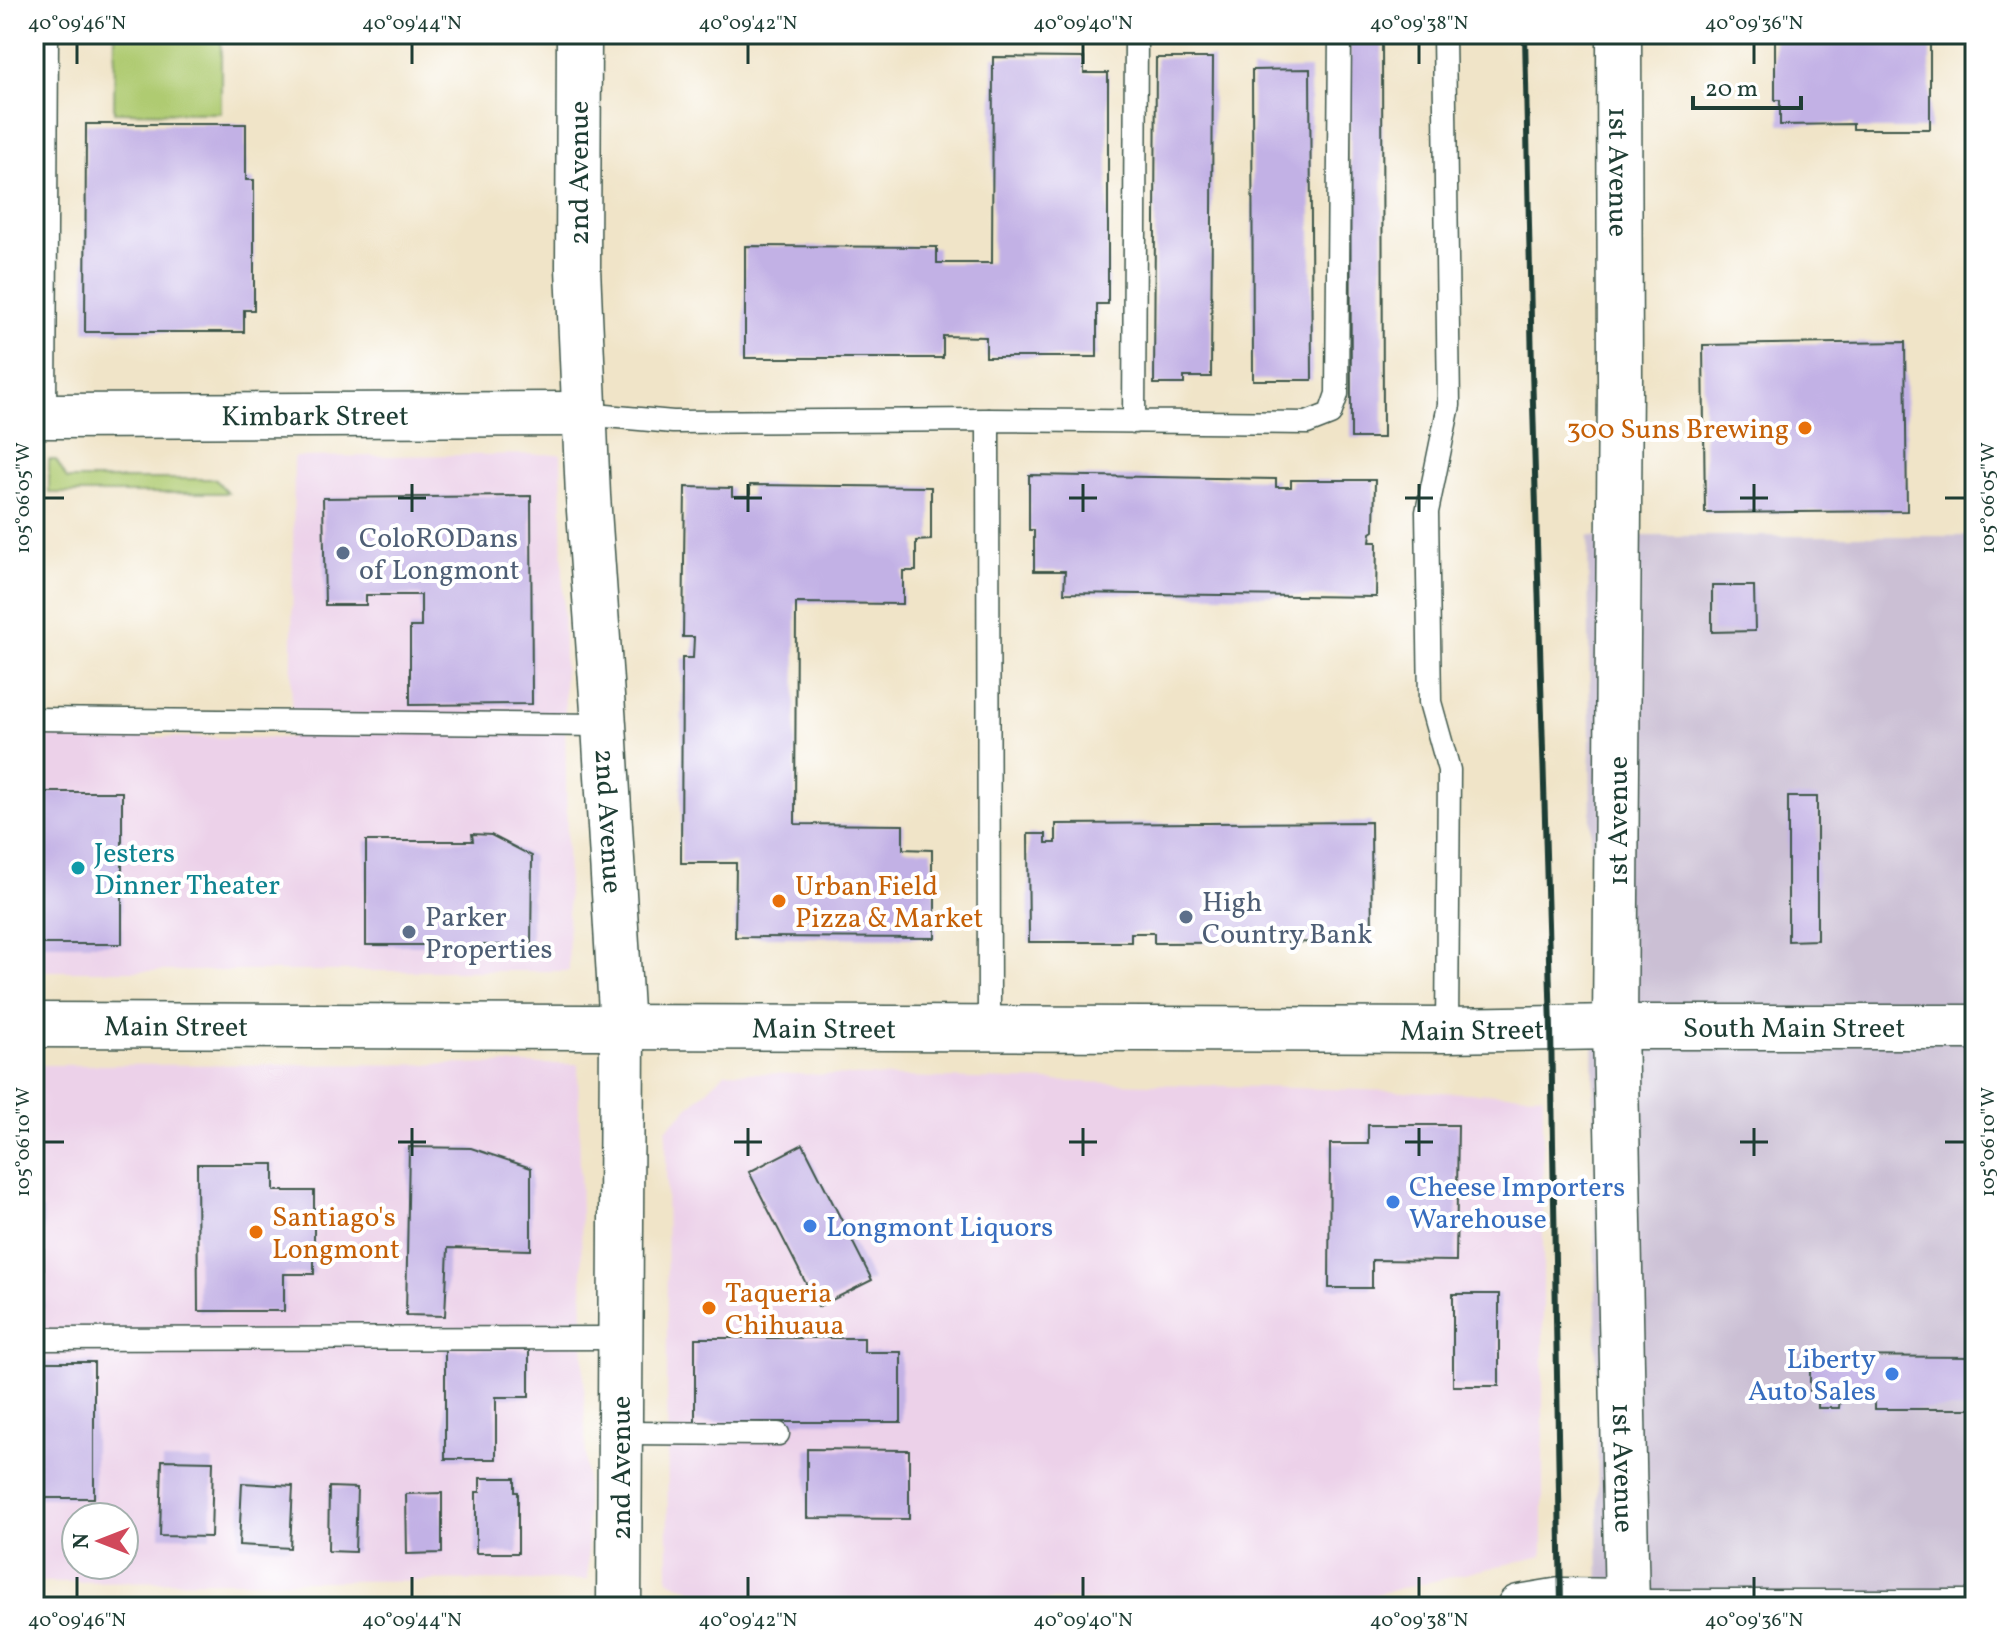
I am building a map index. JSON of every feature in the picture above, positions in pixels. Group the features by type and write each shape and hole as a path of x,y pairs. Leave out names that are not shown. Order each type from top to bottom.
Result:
{"main road":[{"name":"2nd Avenue","path":"579,34 578,268 584,414 622,1028 619,1607"},
{"name":"1st Avenue","path":"1619,34 1615,1027 1627,1604"},
{"name":"Kimbark Street","path":"45,416 584,414"},
{"name":"Main Street","path":"34,1025 1447,1030 1615,1027"},
{"name":"South Main Street","path":"1615,1027 1975,1027"},
{"path":"1519,1607 1561,1600 1627,1604"}],"lane":[{"path":"45,416 47,34"},
{"path":"1134,422 1136,34"},
{"path":"584,414 673,422 988,420 1307,423 1330,414 1337,394 1340,34"},
{"path":"1444,34 1449,405 1427,512 1430,702 1449,770 1447,1030"},
{"path":"988,420 989,1029"},
{"path":"34,719 604,725"},
{"path":"34,1339 621,1338"},
{"path":"621,1433 778,1434"},
{"path":"1627,1604 1975,1601"}],"shaded area":[{"path":"561,454 569,971 34,971 34,736 291,738 294,457"},
{"path":"1588,536 1975,536 1975,1607 1599,1607"},
{"path":"578,1064 588,1580 34,1582 34,1065"},
{"path":"726,1072 1543,1095 1543,1556 1355,1599 723,1602 668,1580 666,1129"}],"green space":[{"path":"115,34 221,34 221,113 114,112"},
{"path":"49,460 56,460 67,479 215,479 228,493 49,493"}],"building":[{"path":"1350,34 1382,34 1383,438 1351,438"},
{"path":"1775,34 1930,34 1930,129 1853,129 1853,124 1780,125 1780,100 1775,100"},
{"path":"993,57 1084,58 1084,73 1108,73 1108,304 1097,304 1097,357 986,357 986,337 943,336 943,358 745,358 745,246 937,247 937,263 992,263"},
{"path":"1156,58 1213,58 1211,377 1184,377 1184,384 1154,384"},
{"path":"1310,69 1312,380 1253,380 1252,70"},
{"path":"86,124 246,124 246,180 254,180 254,310 244,310 244,332 85,332"},
{"name":"300 Suns Brewing","path":"1905,342 1907,511 1705,513 1703,345"},
{"path":"1029,475 1276,479 1276,487 1291,487 1291,480 1375,480 1374,531 1370,542 1377,542 1376,597 1064,593 1065,571 1034,571 1034,530 1029,530"},
{"path":"750,485 931,487 931,540 916,541 916,571 903,571 903,604 796,603 795,824 903,825 903,849 932,850 935,938 735,937 736,863 681,863 682,658 693,658 694,637 683,637 685,487 732,488 732,496 750,496"},
{"path":"531,496 532,704 410,705 410,627 421,627 421,595 366,595 366,605 325,605 323,498"},
{"path":"1712,586 1754,586 1755,631 1712,632"},
{"name":"Jesters Dinner Theater","path":"34,792 122,792 122,944 34,944"},
{"path":"1788,797 1817,797 1817,940 1788,941"},
{"path":"1371,822 1372,942 1154,943 1154,933 1131,933 1131,942 1029,942 1028,834 1046,834 1046,843 1056,843 1056,824"},
{"path":"472,834 491,835 532,856 531,945 366,945 366,841 473,841"},
{"name":"Cheese Importers Warehouse","path":"1368,1125 1458,1125 1456,1261 1372,1260 1372,1288 1329,1288 1330,1144 1368,1144"},
{"name":"Longmont Liquors","path":"803,1144 872,1280 818,1307 749,1172"},
{"path":"409,1147 471,1148 531,1168 531,1250 448,1248 445,1316 406,1315"},
{"name":"Santiago's Longmont","path":"197,1164 274,1164 274,1191 314,1191 314,1274 284,1274 284,1311 198,1311"},
{"path":"34,1210 43,1210 44,1308 34,1309"},
{"path":"1453,1294 1499,1294 1499,1386 1453,1386"},
{"path":"695,1338 864,1338 864,1352 901,1352 901,1422 695,1422"},
{"path":"445,1350 529,1350 529,1397 496,1397 496,1459 445,1459"},
{"name":"Liberty Auto Sales","path":"1810,1356 1975,1357 1975,1409 1875,1409 1875,1399 1840,1398 1839,1408 1818,1408 1818,1391 1810,1391"},
{"path":"34,1362 94,1362 94,1498 34,1498"},
{"path":"807,1449 909,1450 909,1519 807,1518"},
{"path":"162,1460 213,1461 211,1537 160,1536"},
{"path":"480,1478 515,1478 515,1492 518,1492 518,1553 476,1553 476,1492 480,1492"},
{"path":"242,1483 293,1486 290,1548 239,1545"},
{"path":"329,1487 357,1488 355,1552 328,1551"},
{"path":"442,1493 442,1553 407,1554 406,1494"}],"railway":[{"path":"1525,34 1551,1028 1561,1607"}],"place":[{"name":"300 Suns Brewing","path":"1805,428"},
{"name":"ColoRODans of Longmont","path":"343,553"},
{"name":"Jesters Dinner Theater","path":"78,868"},
{"name":"Urban Field Pizza & Market","path":"779,901"},
{"name":"High Country Bank","path":"1186,917"},
{"name":"Parker Properties","path":"409,932"},
{"name":"Cheese Importers Warehouse","path":"1393,1202"},
{"name":"Longmont Liquors","path":"810,1226"},
{"name":"Santiago's Longmont","path":"256,1232"},
{"name":"Taqueria Chihuaua","path":"709,1308"},
{"name":"Liberty Auto Sales","path":"1892,1374"}]}
